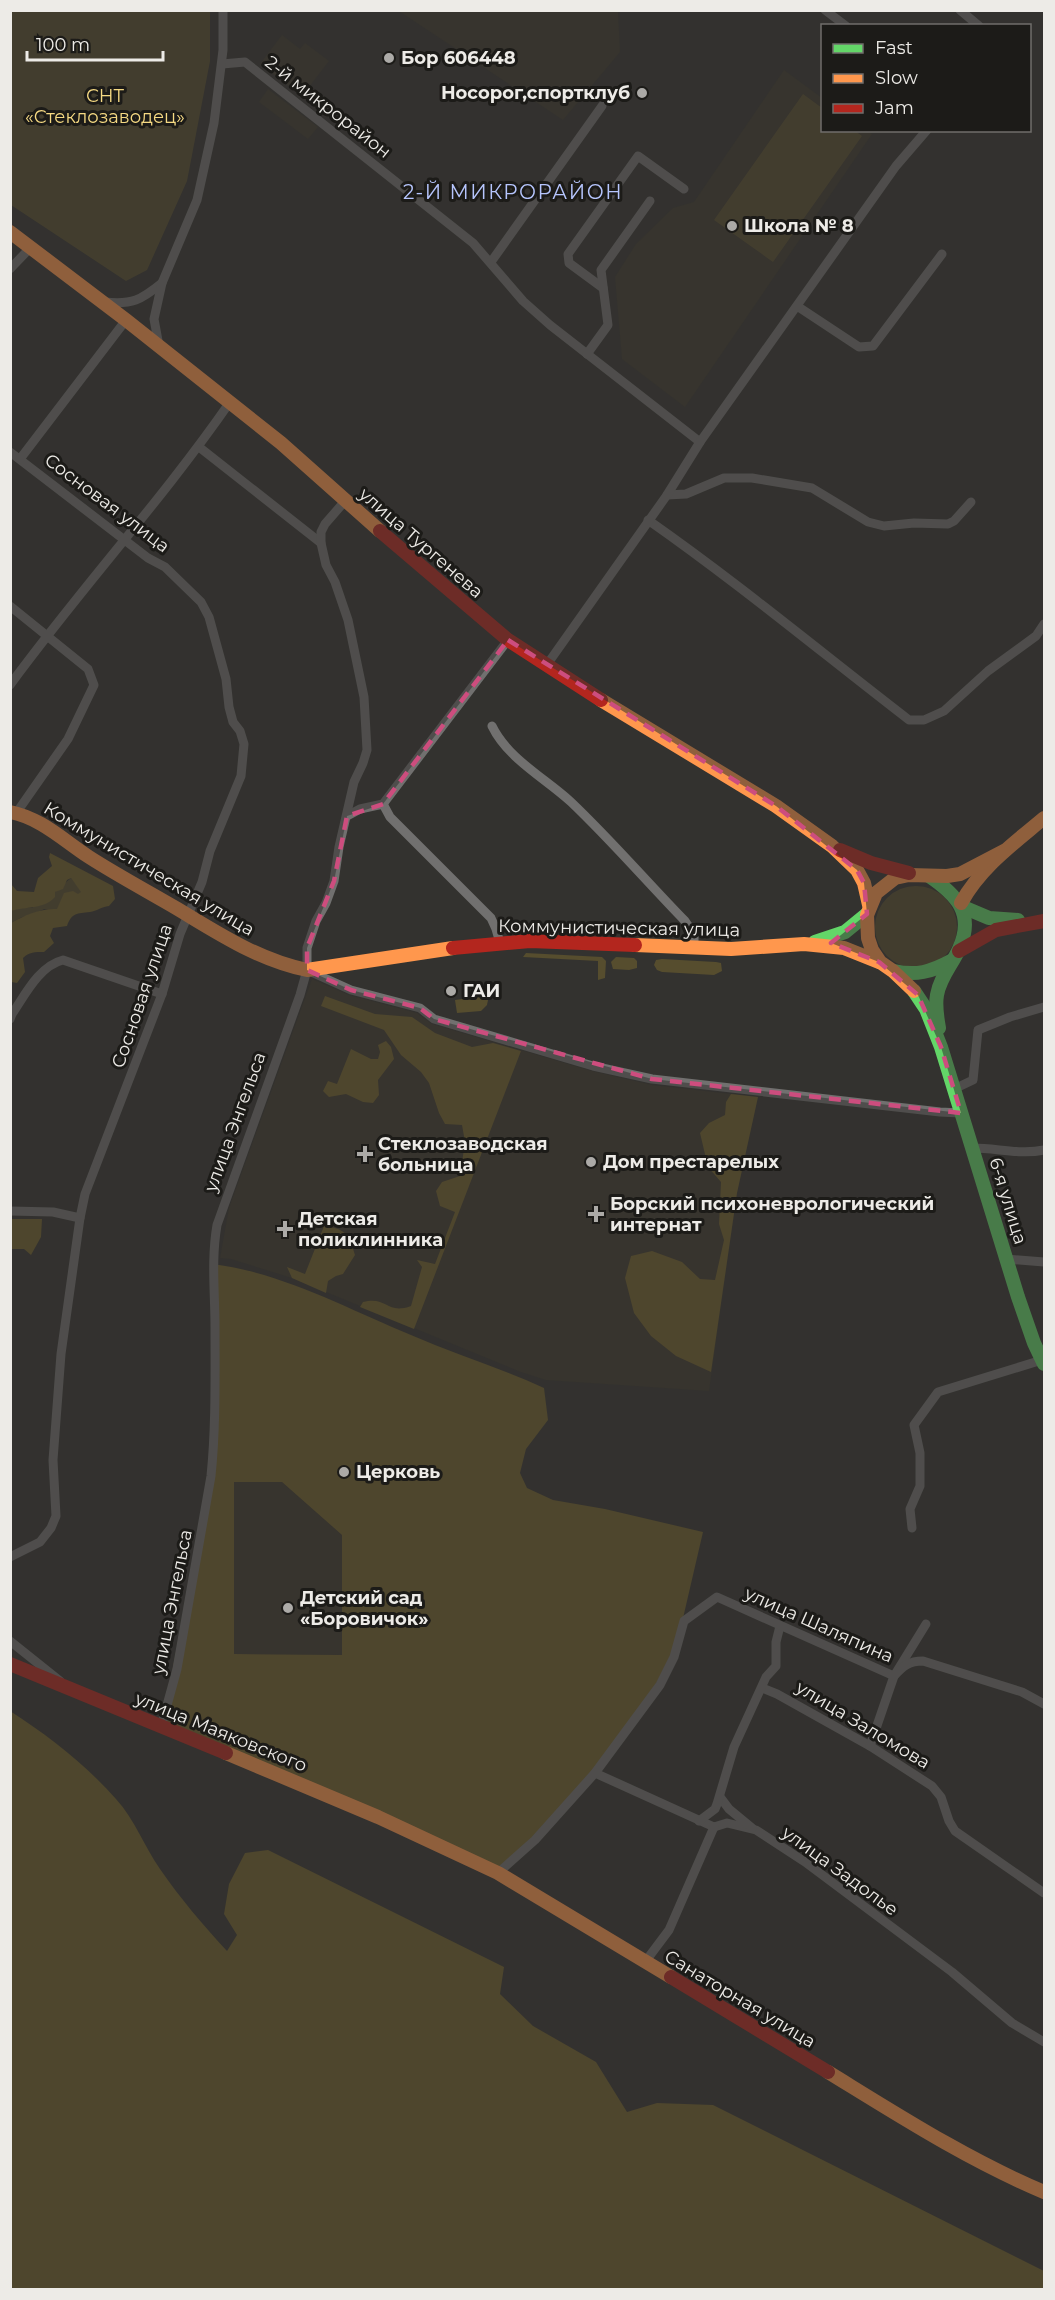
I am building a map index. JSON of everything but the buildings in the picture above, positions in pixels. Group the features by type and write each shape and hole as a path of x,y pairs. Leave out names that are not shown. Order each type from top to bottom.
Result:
{"street":[{"path":"159,346 154,319 162,283 197,200 214,123 222,64 223,10"},
{"path":"825,10 843,24"},
{"path":"960,10 977,24"},
{"name":"2-й микрорайон","path":"222,64 245,62 457,230 491,262 504,281 523,301 700,442"},
{"path":"491,262 602,106"},
{"path":"546,666 666,495 700,442 896,166 925,132"},
{"path":"603,288 569,263 568,254 638,156 684,189"},
{"path":"587,354 608,325 601,270 650,201"},
{"name":"улица Тургенева","path":"10,232 103,302 281,443 430,575 508,640 546,666 757,795 832,846 857,870 864,883 868,909"},
{"path":"10,269 31,247"},
{"path":"797,306 859,347 873,346 942,254"},
{"path":"103,302 121,304 134,302 145,297 162,283"},
{"path":"20,459 126,320"},
{"path":"10,685 47,634 199,447 230,402"},
{"path":"199,447 321,543"},
{"name":"Сосновая улица","path":"10,452 148,558 165,567 201,602 209,617 220,654 233,722 240,731 244,744 241,776 210,852 202,882 188,915 162,994 85,1194 61,1354 53,1460 56,1516 51,1528 40,1542 10,1557"},
{"path":"666,495 686,494 724,478 752,478 812,488 868,522 884,526 914,523 948,524 954,521 972,502"},
{"path":"321,543 321,532 325,524 345,501"},
{"path":"648,520 719,570 909,720 924,720 944,711 988,671 1036,636 1044,624"},
{"name":"улица Энгельса","path":"161,1727 177,1669 211,1476 214,1449 215,1325 212,1264 217,1225 307,970 307,948 334,881 354,782 367,750 364,697 348,620 335,582 326,565 321,543"},
{"path":"10,606 88,669 94,685 68,739 14,812"},
{"path":"347,816 360,809 383,804 508,640"},
{"path":"492,726 498,737 514,755 571,802 685,921 694,934 694,947"},
{"path":"383,804 390,817 491,918 500,943"},
{"name":"Коммунистическая улица","path":"14,812 41,825 252,952 279,965 307,970 500,943 530,941 731,949 804,944 844,948 879,962"},
{"path":"941,1047 936,1006 937,994 964,935 962,905 968,890 981,873 1004,851 1044,818"},
{"name":"улица Тургенева","path":"832,846 871,863 914,874"},
{"path":"941,1047 918,995 892,970 879,962 871,948 866,932 868,909 876,893 897,877 914,874 956,875 1004,851"},
{"path":"929,876 949,889 962,905 979,916 993,920 1044,921"},
{"name":"Коммунистическая улица","path":"804,944 845,932 868,909"},
{"path":"892,970 912,975 933,972 996,930 1044,921"},
{"path":"10,1019 31,986 48,968 63,960 162,994"},
{"path":"307,970 351,990 420,1008 434,1019 593,1066 652,1079 961,1113"},
{"path":"954,1089 973,1080 978,1030 1044,1007"},
{"name":"6-я улица","path":"941,1047 1006,1259 1030,1332 1043,1362"},
{"path":"973,1148 1020,1152 1044,1150"},
{"path":"10,1211 53,1212 80,1218"},
{"path":"1006,1259 1044,1262"},
{"path":"912,1528 910,1509 920,1486 920,1453 914,1425 938,1392 1043,1362"},
{"name":"улица Шаляпина","path":"595,1773 660,1684 674,1657 684,1621 717,1597 894,1676 912,1661 923,1661 1022,1692 1044,1704"},
{"path":"870,1746 894,1676 926,1624"},
{"path":"699,1821 715,1809 734,1747 766,1677 776,1666 778,1657 776,1642 780,1626"},
{"path":"10,1641 77,1693"},
{"name":"улица Маяковского","path":"10,1664 288,1778 417,1834"},
{"name":"улица Заломова","path":"762,1689 777,1694 870,1746 933,1786 941,1797 949,1821 955,1830 1044,1893"},
{"path":"498,1874 535,1840 595,1773"},
{"name":"улица Задолье","path":"595,1773 714,1827 727,1823 756,1830 805,1862 952,1972 1012,2022 1044,2042"},
{"path":"720,1797 729,1809 756,1830"},
{"path":"645,1962 669,1930 714,1827"},
{"name":"Санаторная улица","path":"417,1834 498,1874 956,2149 1044,2192"}],"highlighted area":[{"path":"508,640 776,806 857,870 864,883 867,914 831,943 879,962 918,995 941,1047 961,1113 652,1079 434,1019 420,1008 351,990 307,970 307,948 334,881 347,816 383,804"}],"shaded area":[{"path":"399,11 618,11 620,52 563,120"},
{"path":"282,35 300,49 305,43 329,61 302,96 260,64"},
{"name":"Школа № 8","path":"784,70 821,97 821,132 869,132 872,134 685,407 622,359 615,277 636,244 673,208 694,202"},
{"path":"268,89 318,127 308,139 259,102"},
{"path":"50,853 113,886 115,899 109,906 76,914 67,926 53,928 50,936 54,943 44,952 32,953 23,958 25,972 17,983 11,982 11,923 33,913 57,909 64,893 73,891 78,894 81,892 71,878 67,880 63,889 55,892 55,897 45,904 11,911 11,884 17,891 34,892 38,878 52,866"},
{"path":"312,979 349,995 417,1013 432,1024 592,1071 652,1085 758,1097 737,1193 709,1391 546,1380 521,1372 292,1278 231,1259 220,1258 229,1208"},
{"path":"325,996 375,1014 412,1017 435,1033 472,1047 493,1043 521,1051 414,1329 360,1307 363,1302 371,1301 378,1301 396,1308 411,1306 422,1267 417,1260 435,1264 455,1212 440,1206 436,1191 442,1182 460,1176 465,1142 462,1125 445,1124 429,1083 421,1072 401,1055 384,1030 321,1006"},
{"path":"386,1041 391,1047 394,1059 378,1080 379,1095 373,1103 363,1102 346,1094 329,1097 323,1091 328,1081 337,1084 351,1049 371,1059 378,1059 380,1052 378,1045"},
{"path":"731,1094 758,1097 737,1193 711,1372 676,1356 651,1336 634,1313 625,1278 631,1256 652,1251 682,1262 700,1279 715,1280 724,1240 719,1224 721,1182 708,1167 700,1133 709,1123 725,1115 726,1102"},
{"path":"10,1219 42,1219 41,1237 31,1255 24,1249 11,1249"},
{"path":"324,1226 346,1234 355,1255 343,1274 328,1281 326,1293 292,1278 287,1267 305,1274"},
{"path":"212,1264 238,1268 289,1283 544,1388 548,1420 526,1449 520,1473 527,1488 553,1500 605,1509 703,1532 674,1657 595,1773 498,1873 161,1727 211,1476","holes":["234,1482 282,1482 342,1535 342,1655 234,1654"]},
{"name":"Детский сад «Боровичок»","path":"234,1482 282,1482 342,1535 342,1655 233,1654"},
{"path":"10,1711 66,1751 116,1799 168,1880 227,1951 237,1935 224,1914 229,1884 245,1853 268,1850 504,1967 500,1994 533,2026 596,2062 627,2112 657,2103 713,2105 1044,2271 1044,2289 11,2289"}],"green space":[{"name":"СНТ «Стеклозаводец»","path":"10,11 210,11 210,61 187,181 147,270 126,281 11,205"},
{"path":"803,94 821,107 821,132 856,132 862,136 773,262 714,220"},
{"path":"71,878 82,892 57,910 44,909 11,923 10,911 22,907 32,908"},
{"path":"908,886 924,886 939,893 950,904 957,919 954,943 945,956 924,968 908,968 893,961 882,950 875,935 875,919 882,904 893,893"},
{"path":"526,953 602,957 606,961 605,978 598,980 598,961 523,957"},
{"path":"616,957 634,958 637,961 637,968 613,969 611,962"},
{"path":"656,960 721,963 722,971 714,975 662,972 654,965"},
{"path":"489,995 487,1005 481,1011 457,1013 455,1000"}],"traffic: fast":[{"path":"929,876 955,898 964,916 965,926 959,949 943,977 936,999 939,1028"},
{"path":"963,907 989,918 1018,920"},
{"path":"815,942 845,932 867,914"},
{"path":"894,971 923,972 951,961"},
{"path":"914,991 926,1009 941,1047 1018,1297 1044,1364"}],"traffic: slow":[{"path":"10,232 126,320 281,443 380,531"},
{"path":"601,700 776,806 832,846 857,870 864,883 869,905"},
{"path":"10,812 42,824 100,864 223,936 272,960 307,970 453,948"},
{"path":"961,903 988,867 1044,818"},
{"path":"914,991 880,962 872,950 868,938 867,915 876,893 895,878 909,875 960,874 1004,851"},
{"path":"635,945 731,949 804,944 844,948 879,962"},
{"path":"226,1753 378,1817 498,1873 671,1977"},
{"path":"828,2072 961,2151 1044,2192"}],"traffic: jam":[{"path":"380,531 508,640 601,700"},
{"path":"840,850 871,863 909,873"},
{"path":"959,951 996,930 1044,921"},
{"path":"453,948 530,941 635,945"},
{"path":"10,1664 226,1753"},
{"path":"671,1977 828,2072"}],"place":[{"name":"Бор 606448","path":"389,58"},
{"name":"Носорог,спортклуб","path":"642,93"},
{"name":"Школа № 8","path":"732,226"},
{"name":"ГАИ","path":"451,991"},
{"name":"Стеклозаводская больница","path":"365,1154"},
{"name":"Дом престарелых","path":"591,1162"},
{"name":"Борский психоневрологический интернат","path":"596,1214"},
{"name":"Детская поликлинника","path":"285,1229"},
{"name":"Церковь","path":"344,1472"},
{"name":"Детский сад «Боровичок»","path":"288,1608"}],"district":[{"name":"2-Й МИКРОРАЙОН","path":"513,192"}]}
